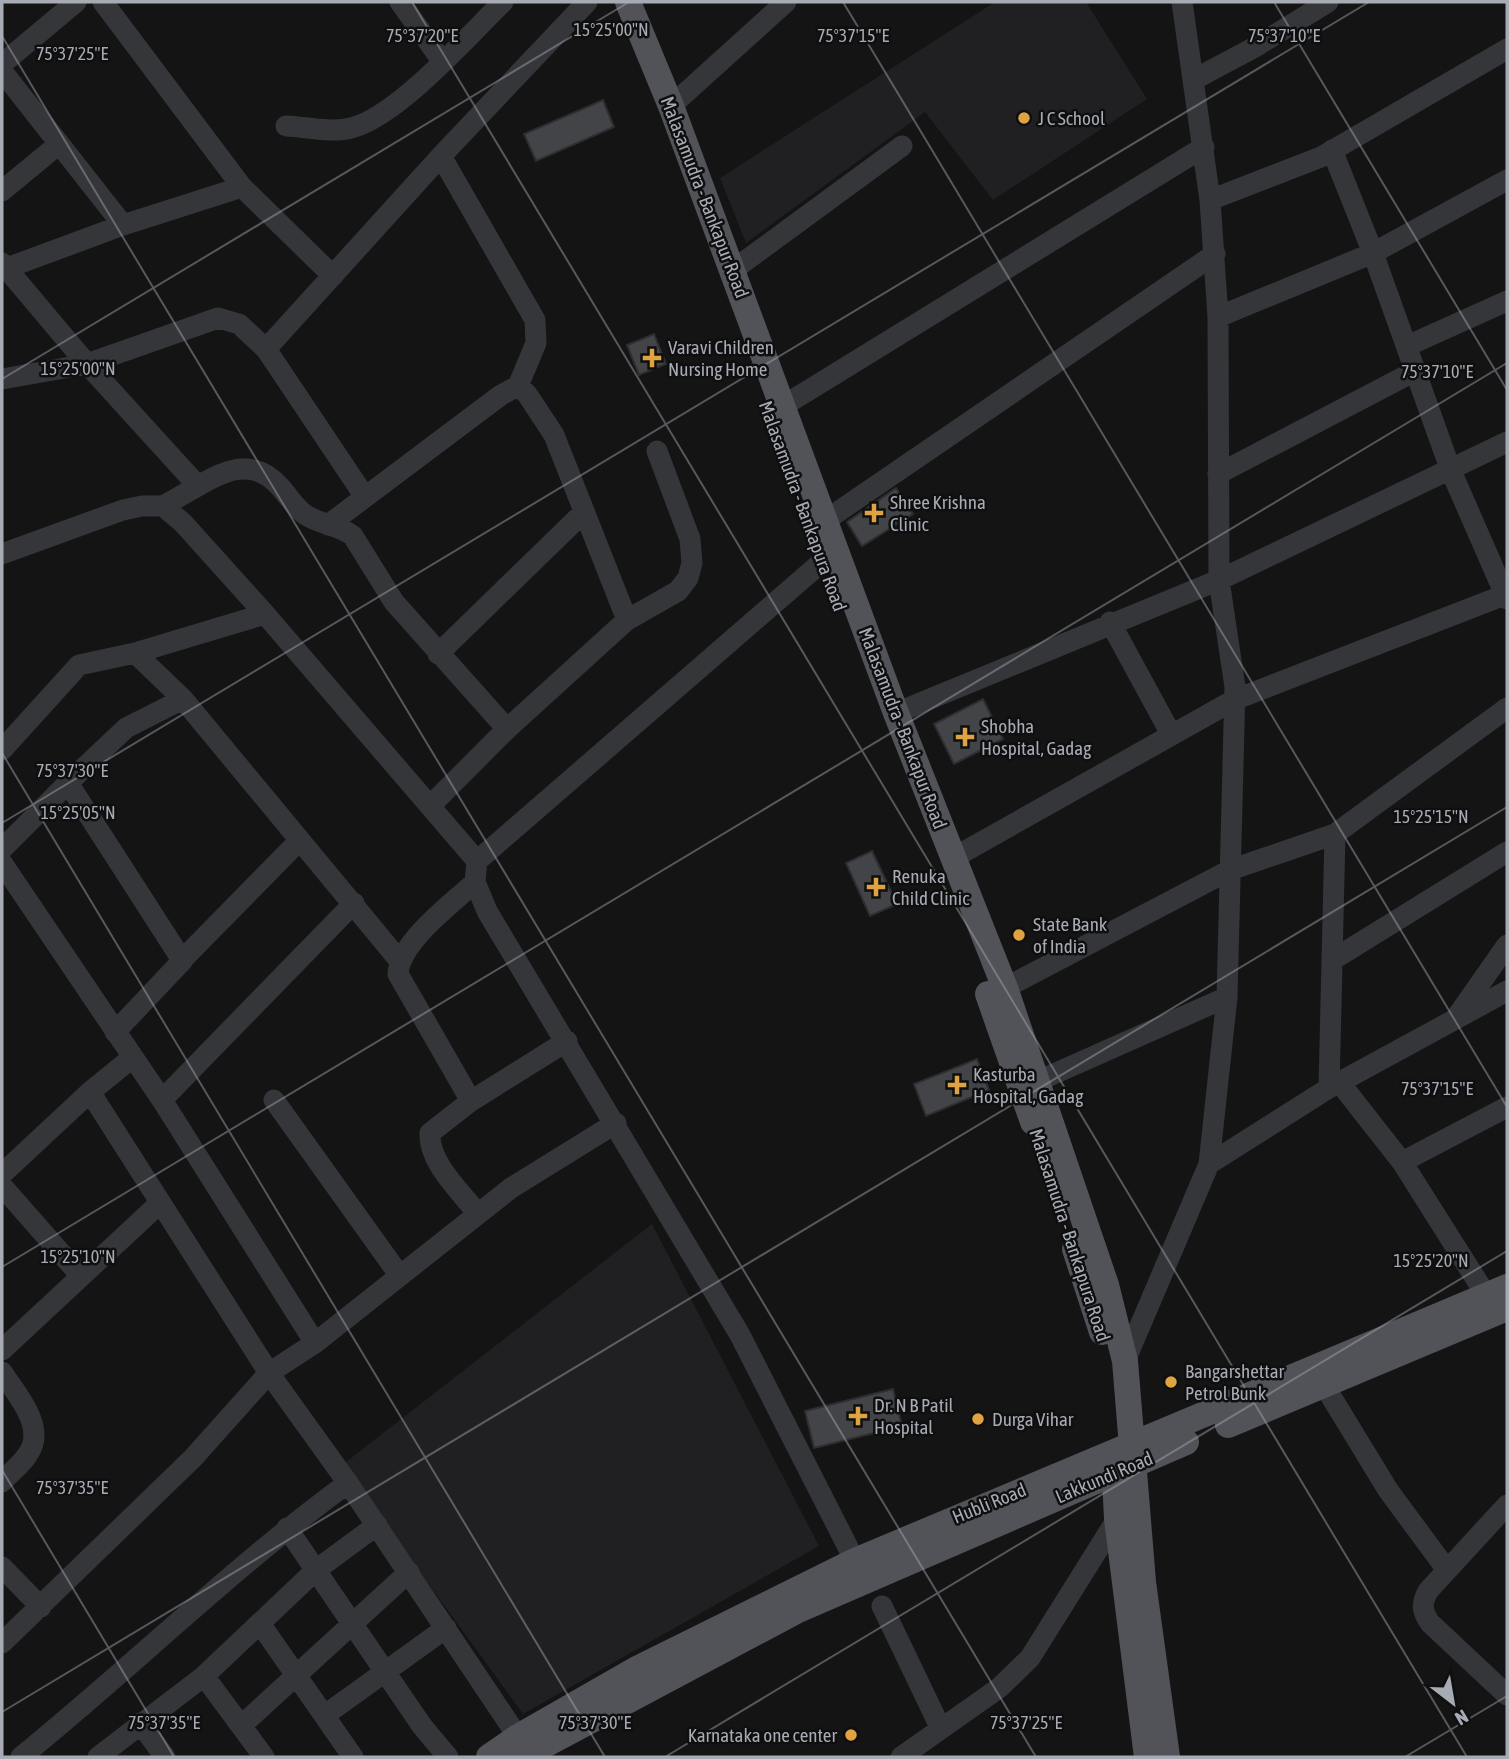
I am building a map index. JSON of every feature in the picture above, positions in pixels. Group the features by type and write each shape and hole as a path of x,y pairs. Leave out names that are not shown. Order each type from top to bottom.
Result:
{"main road":[{"name":"Malasamudra - Bankapura Road","path":"613,2 870,691 972,950 1048,1164 1107,1348 1123,1459"},
{"name":"Malasamudra - Bankapur Road","path":"628,2 671,106 896,713 1005,988 1038,1080 1106,1285 1125,1361 1123,1459"},
{"name":"Hubli Road","path":"489,1757 520,1747 635,1670 855,1561 1123,1459 1500,1297"},
{"name":"Lakkundi Road","path":"520,1747 798,1611 1123,1459 1324,1385 1500,1297"},
{"path":"1123,1459 1117,1519 1147,1757"},
{"path":"1123,1459 1167,1757"}],"street":[{"path":"2,64 76,2"},
{"path":"103,2 242,187 333,276"},
{"path":"400,2 442,61"},
{"path":"286,126 348,129 371,122 442,61 503,2"},
{"path":"266,349 441,156 587,2"},
{"path":"671,106 786,2"},
{"path":"1125,1361 1209,1164 1227,997 1234,700 1219,580 1219,317 1204,147 1182,2"},
{"path":"1195,79 1255,47 1307,7 1328,2"},
{"path":"1210,200 1332,150 1507,49"},
{"path":"2,71 123,225"},
{"path":"2,191 59,144"},
{"path":"733,270 902,146"},
{"path":"783,406 1204,147"},
{"path":"953,858 1234,700 1507,596 1451,471 1373,253 1332,150"},
{"path":"328,525 501,395 518,386 536,343 535,320 441,156"},
{"path":"1219,317 1373,253 1507,180"},
{"path":"198,486 87,364 4,265 242,187"},
{"path":"825,520 1215,254"},
{"path":"1407,346 1507,301"},
{"path":"2,379 87,364 218,318 239,324 266,349 365,497"},
{"path":"1218,474 1416,371"},
{"path":"518,386 527,394 554,435 627,620"},
{"path":"896,713 1110,622 1219,580 1507,442"},
{"path":"430,806 507,729 627,620 678,591 688,578 692,563 690,539 657,451"},
{"path":"2,554 122,510 163,506 232,470 249,468 265,472 304,514 345,530 353,536 394,602 507,729"},
{"path":"163,506 183,523 265,614 430,806 476,872 487,911 616,1123 740,1335 855,1561"},
{"path":"438,654 584,512"},
{"path":"471,1101 403,987 398,974 399,960 410,944 476,872 823,561"},
{"path":"2,750 79,666 135,653 265,614"},
{"path":"1110,622 1171,734"},
{"path":"135,653 183,699 399,960"},
{"path":"2,849 126,728 183,699"},
{"path":"1005,988 1230,870 1335,834 1507,708"},
{"path":"68,783 183,960"},
{"path":"1335,834 1334,1086 1402,1162 1500,1297"},
{"path":"115,1032 299,841"},
{"path":"1334,959 1507,852"},
{"path":"2,863 162,1100 315,1343"},
{"path":"162,1100 354,903"},
{"path":"1452,1022 1507,945"},
{"path":"1209,1164 1334,1086 1507,990"},
{"path":"1038,1080 1227,997"},
{"path":"478,1214 429,1146 430,1133 471,1101 567,1041"},
{"path":"2,1174 90,1091 133,1058"},
{"path":"90,1091 269,1373 409,1572 520,1747"},
{"path":"274,1100 400,1276"},
{"path":"1402,1162 1507,1107"},
{"path":"2,1643 193,1458 269,1373 315,1343 511,1188 616,1123"},
{"path":"2,1186 82,1276"},
{"path":"2,1350 160,1203"},
{"path":"2,1371 33,1423 36,1438 29,1454 2,1482"},
{"path":"1324,1385 1388,1490 1447,1570"},
{"path":"28,1755 287,1528 348,1483"},
{"path":"1503,1681 1423,1612 1422,1602 1428,1591 1507,1505"},
{"path":"901,1757 999,1688 1030,1658 1117,1519"},
{"path":"98,1757 204,1676 261,1625 316,1570 377,1525"},
{"path":"287,1528 386,1673 448,1757"},
{"path":"2,1567 41,1607"},
{"path":"241,1726 409,1572"},
{"path":"882,1606 942,1729"},
{"path":"261,1625 353,1757"},
{"path":"325,1715 446,1628"},
{"path":"204,1676 264,1757"},
{"path":"140,1723 165,1757"}],"shaded area":[{"name":"J C School","path":"995,2 1086,2 1147,99 993,200 925,112 746,243 720,178"},
{"path":"652,1224 819,1546 523,1714 342,1465"}],"building":[{"path":"603,100 614,127 536,161 524,134"},
{"path":"654,334 666,364 639,375 627,345"},
{"path":"896,488 913,514 862,546 847,522"},
{"path":"983,699 1003,739 954,764 934,724"},
{"path":"872,851 897,904 870,916 846,863"},
{"path":"977,1059 989,1090 926,1116 914,1084"},
{"path":"893,1389 902,1426 814,1448 805,1411"}],"place":[{"name":"J C School","path":"1024,118"},
{"name":"Varavi Children Nursing Home","path":"652,358"},
{"name":"Shree Krishna Clinic","path":"874,513"},
{"name":"Shobha Hospital, Gadag","path":"965,737"},
{"name":"Renuka Child Clinic","path":"876,887"},
{"name":"State Bank of India","path":"1019,935"},
{"name":"Kasturba Hospital, Gadag","path":"957,1085"},
{"name":"Bangarshettar Petrol Bunk","path":"1171,1382"},
{"name":"Dr. N B Patil Hospital","path":"858,1416"},
{"name":"Durga Vihar","path":"978,1419"},
{"name":"Karnataka one center","path":"851,1735"}]}
